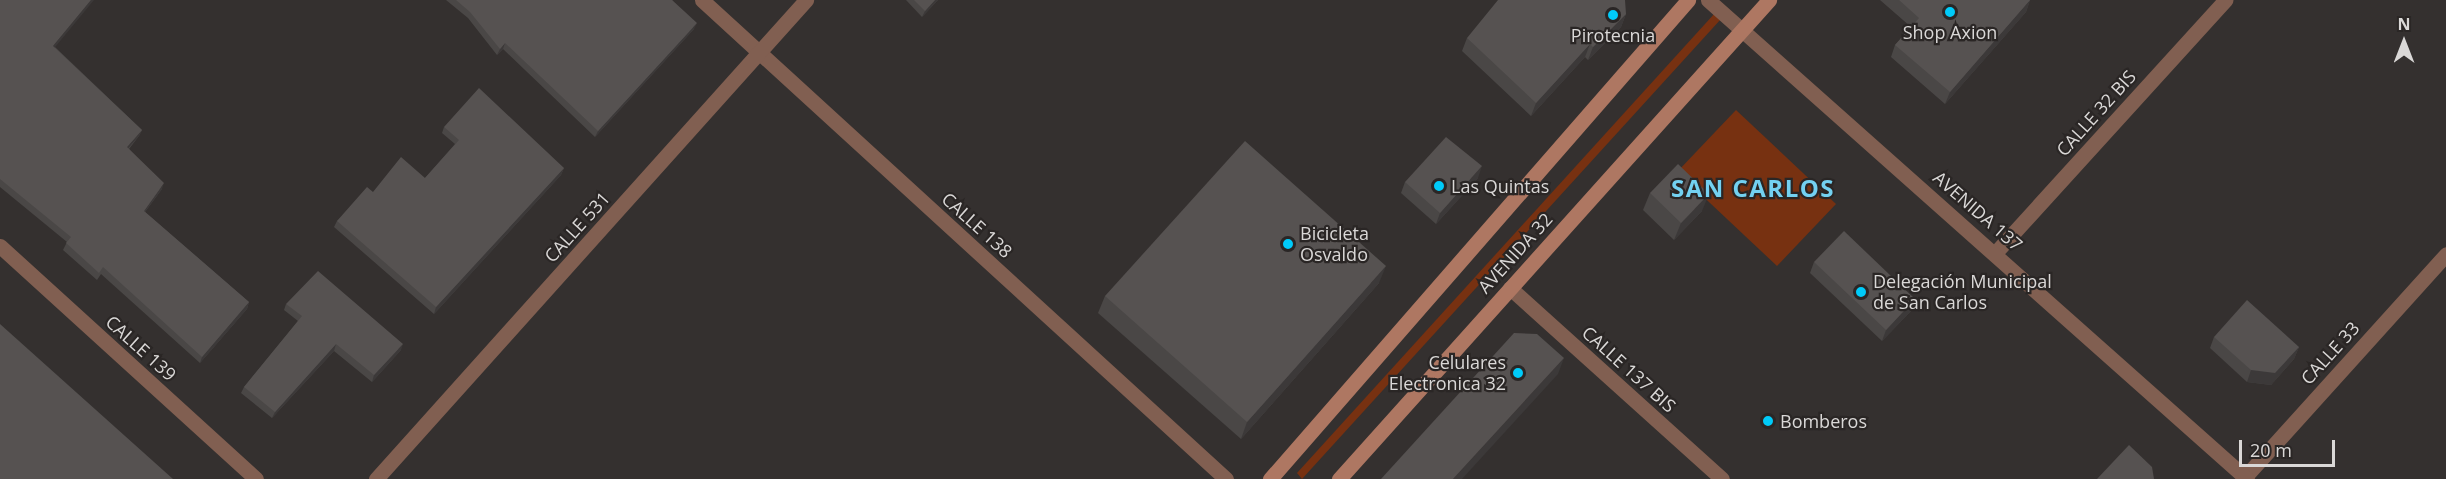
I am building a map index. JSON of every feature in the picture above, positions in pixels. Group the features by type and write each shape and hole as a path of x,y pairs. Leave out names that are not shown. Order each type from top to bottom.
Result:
{"main road":[{"name":"AVENIDA 32","path":"1270,479 1688,0"},
{"name":"AVENIDA 32","path":"1339,479 1769,0"}],"street":[{"name":"CALLE 138","path":"702,0 1226,479"},
{"name":"CALLE 531","path":"376,479 806,0"},
{"name":"AVENIDA 137","path":"1708,0 1995,252 2245,478"},
{"name":"CALLE 32 BIS","path":"1995,252 2225,0"},
{"name":"CALLE 139","path":"0,246 256,479"},
{"name":"CALLE 33","path":"2245,478 2446,254"},
{"name":"CALLE 137 BIS","path":"1510,288 1722,479"}],"shaded area":[{"path":"1715,13 1721,19 1302,479 1297,473"},
{"path":"1736,110 1836,204 1777,266 1677,172"}],"building":[{"path":"0,0 91,0 53,46 142,130 127,147 164,183 144,211 249,302 202,357 103,267 99,273 66,243 71,237 0,179"},
{"path":"456,0 672,0 697,23 598,131 505,43 500,49 470,12"},
{"path":"914,0 935,0 925,11"},
{"path":"1498,0 1625,0 1626,14 1593,47 1590,44 1536,103 1467,38"},
{"path":"1899,0 2030,0 1950,92 1895,45 1919,18"},
{"path":"479,88 564,168 436,307 337,221 367,187 373,192 401,157 425,178 459,140 444,127"},
{"name":"Las Quintas","path":"1446,137 1482,166 1440,213 1405,182"},
{"path":"1245,141 1386,266 1247,422 1105,296"},
{"path":"1678,164 1709,194 1681,223 1650,193"},
{"name":"Delegación Municipal de San Carlos","path":"1844,231 1915,299 1886,330 1814,262"},
{"path":"318,271 403,344 374,375 336,344 275,412 244,387 302,316 286,304"},
{"path":"2247,300 2299,347 2275,373 2251,370 2214,337"},
{"path":"0,324 173,479 0,479"},
{"path":"1514,333 1537,334 1564,358 1453,479 1381,479"},
{"path":"2129,445 2152,467 2154,479 2097,479"}],"place":[{"name":"Shop Axion","path":"1950,12"},
{"name":"Pirotecnia","path":"1613,15"},
{"name":"Las Quintas","path":"1439,186"},
{"name":"Bicicleta Osvaldo","path":"1288,244"},
{"name":"Delegación Municipal de San Carlos","path":"1861,292"},
{"name":"Celulares Electronica 32","path":"1518,373"},
{"name":"Bomberos","path":"1768,421"}],"district":[{"name":"SAN CARLOS","path":"1753,188"}]}
